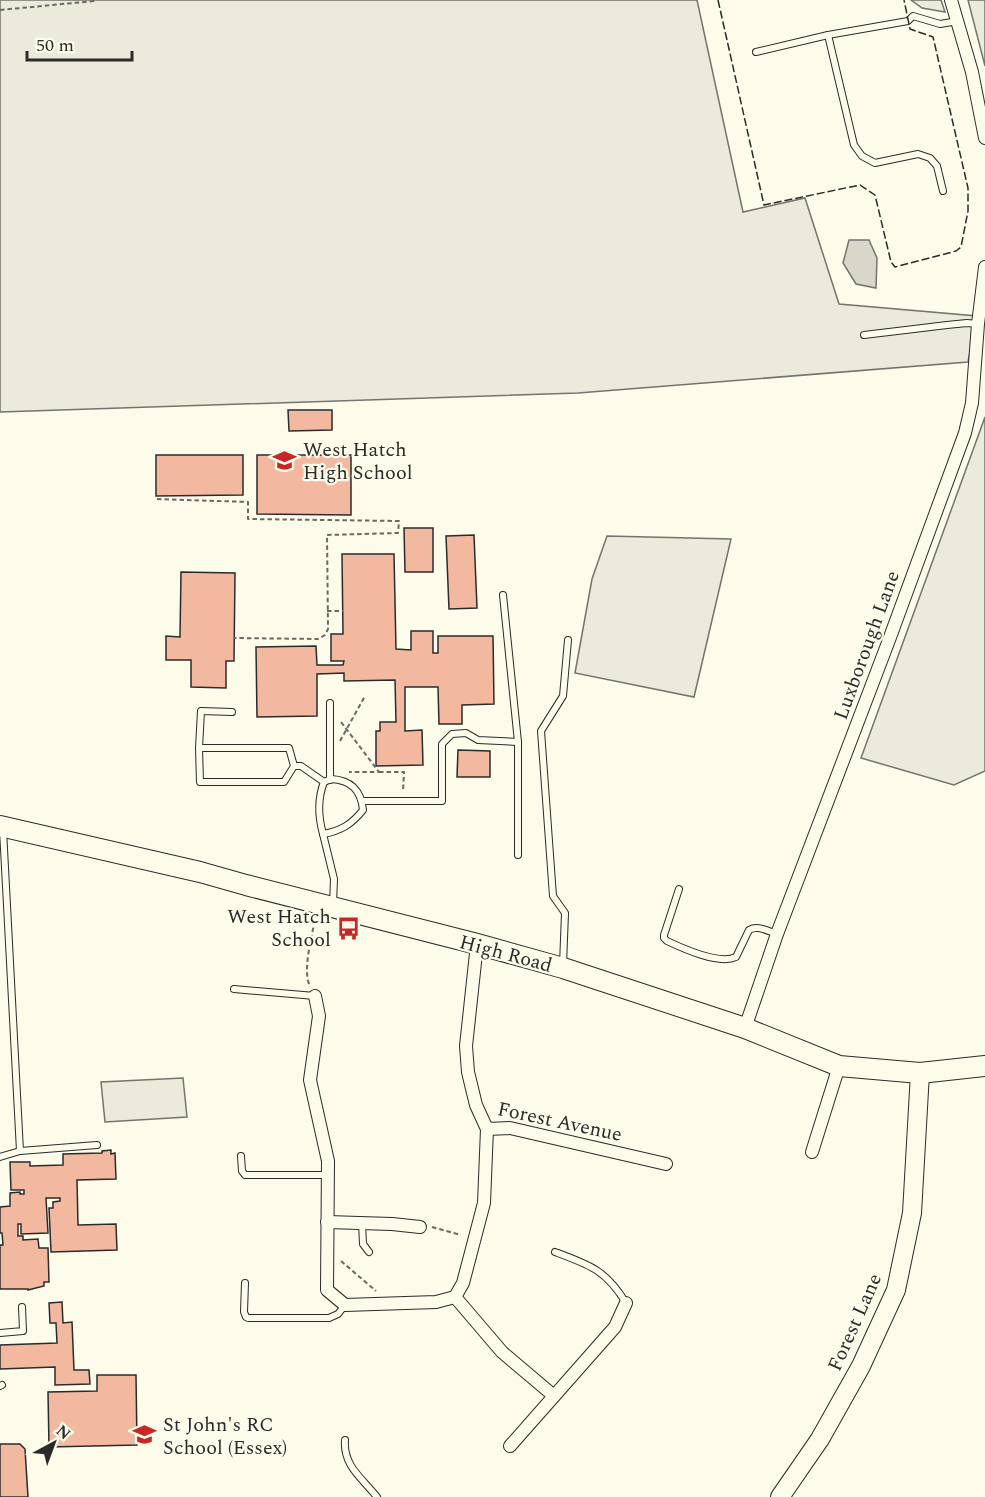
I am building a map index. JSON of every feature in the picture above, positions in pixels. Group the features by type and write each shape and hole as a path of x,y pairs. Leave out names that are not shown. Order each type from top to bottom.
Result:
{"main road":[{"name":"High Road","path":"8,828 200,872 563,968 745,1028 839,1066 920,1073 985,1066"}],"street":[{"path":"951,0 972,72 985,138"},
{"name":"Luxborough Lane","path":"745,1028 777,934 890,640 964,433 972,403 985,267"},
{"name":"Forest Avenue","path":"477,944 466,1046 468,1072 476,1105 487,1129 510,1128 666,1164"},
{"path":"315,996 319,1016 310,1080 328,1161 327,1290 345,1305 436,1302 455,1297 463,1283 484,1203 487,1129"},
{"path":"812,1152 839,1066"},
{"name":"Forest Lane","path":"780,1497 820,1439 861,1366 896,1290 912,1213 920,1073"},
{"path":"327,1222 420,1227"},
{"path":"455,1297 502,1352 554,1396"},
{"path":"510,1446 615,1327 626,1303"}],"lane":[{"path":"756,52 828,35 908,21 913,16 940,24 958,21"},
{"path":"828,35 854,145 862,156 875,163 918,154 930,158 937,166 944,191"},
{"path":"864,335 967,323 978,324"},
{"path":"503,595 518,742 518,855"},
{"path":"563,968 565,914 553,896 541,731 563,696 568,640"},
{"path":"325,906 334,879 318,809 321,790 327,781 330,768 330,705"},
{"path":"200,748 289,748 294,766 284,782 200,782 200,748 201,711 232,712"},
{"path":"362,801 442,801 442,744 452,734 466,733 478,740 518,742"},
{"path":"294,766 301,766 327,781 339,779 347,782 359,792 363,810 357,818 343,829 323,834"},
{"path":"8,828 3,845 20,1151"},
{"path":"679,889 664,935 667,941 715,958 728,960 736,957 752,928 777,934"},
{"path":"234,989 315,996"},
{"path":"0,1157 20,1151 97,1145"},
{"path":"241,1156 242,1172 245,1175 328,1175"},
{"path":"362,1223 363,1244 369,1252"},
{"path":"555,1252 590,1266 603,1275 617,1288 626,1303"},
{"path":"245,1283 244,1312 248,1318 329,1318 338,1314 345,1305"},
{"path":"0,1333 23,1331 22,1307"},
{"path":"345,1440 346,1457 362,1481 377,1497"}],"path":[{"path":"0,10 96,0"},
{"path":"157,499 248,502 248,519 399,521 398,533 327,535 328,629 325,635 318,639 234,638"},
{"path":"327,611 343,611"},
{"path":"365,696 346,729 330,768 404,772 403,801"},
{"path":"330,705 379,772"},
{"path":"315,996 307,980 308,961 325,906"},
{"path":"420,1227 475,1238"},
{"path":"327,1261 340,1260 386,1299 386,1303"}],"shaded area":[{"path":"0,0 697,0 743,212 805,198 839,304 977,316 968,362 578,393 0,412"},
{"path":"911,0 941,0 945,12 922,8"},
{"path":"968,0 985,0 985,66"},
{"path":"849,240 869,240 877,258 876,288 856,284 843,263"},
{"path":"985,417 985,771 954,785 861,758"},
{"path":"607,536 731,539 694,697 575,673 592,579"},
{"path":"183,1078 187,1117 105,1122 101,1082"}],"building":[{"path":"288,410 332,410 332,430 289,431"},
{"path":"156,455 243,455 243,495 156,496"},
{"path":"257,455 351,455 351,515 257,514"},
{"path":"404,528 433,528 433,572 405,572"},
{"path":"474,535 477,608 449,609 446,536"},
{"path":"342,554 394,554 396,649 411,650 411,631 433,631 433,653 438,653 438,636 493,636 494,704 462,705 462,724 439,724 438,687 405,687 405,731 422,730 423,765 376,766 376,731 380,731 380,722 396,722 395,680 344,681 344,673 317,674 317,716 257,717 256,647 316,646 317,665 343,665 344,661 331,661 331,634 343,634"},
{"path":"181,572 235,573 234,661 226,661 226,688 191,687 191,660 166,660 166,636 180,637"},
{"path":"458,750 490,751 490,777 457,777"},
{"path":"111,1150 111,1154 115,1153 116,1179 77,1180 78,1225 116,1224 117,1250 51,1252 49,1208 53,1208 53,1202 60,1201 60,1198 46,1198 48,1233 21,1234 21,1224 18,1224 18,1236 23,1236 23,1240 38,1239 39,1248 48,1248 49,1282 44,1282 44,1286 28,1290 0,1289 0,1245 3,1245 2,1233 0,1233 0,1207 10,1206 10,1193 24,1194 24,1190 11,1190 10,1162 30,1162 30,1166 63,1165 63,1154 102,1153 102,1151"},
{"path":"62,1302 63,1323 72,1322 74,1370 89,1370 90,1384 55,1385 55,1367 0,1369 0,1345 57,1343 56,1323 50,1323 49,1303"},
{"path":"97,1375 136,1375 137,1445 49,1447 48,1392 97,1391"},
{"path":"0,1444 20,1444 25,1449 28,1497 0,1497"}],"fence":[{"path":"718,0 764,205 860,185 875,195 891,262 895,267 956,251 961,247 968,211 968,188 933,37 910,29 904,0"}],"place":[{"name":"West Hatch High School","path":"285,461"},
{"name":"West Hatch School","path":"349,928"},
{"name":"St John's RC School (Essex)","path":"145,1435"}]}
